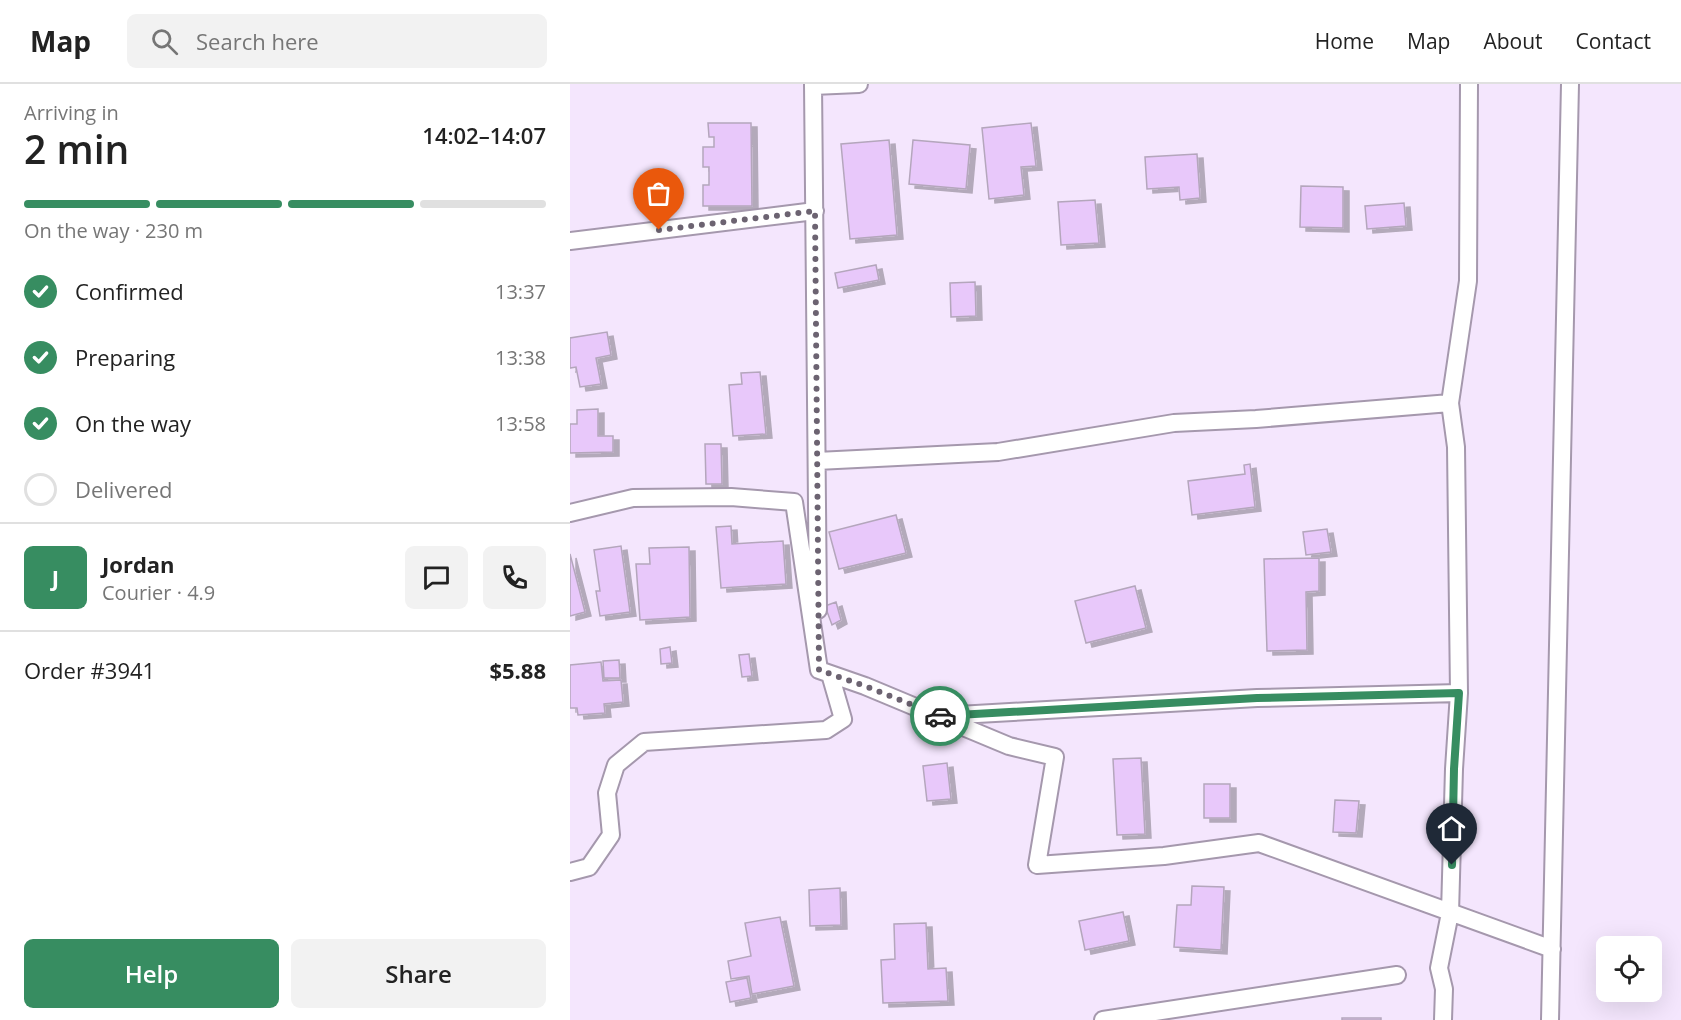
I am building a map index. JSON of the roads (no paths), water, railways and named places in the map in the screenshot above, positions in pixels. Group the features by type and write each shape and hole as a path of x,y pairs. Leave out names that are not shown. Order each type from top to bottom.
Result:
{"street":[{"path":"824,672 817,461 813,85 859,84"},
{"path":"1443,1020 1444,989 1438,968 1450,913 1454,769 1459,693 1456,447 1449,403 1468,281 1469,84"},
{"path":"1550,1020 1570,84"},
{"path":"570,241 815,211"},
{"path":"817,461 998,452 1174,423 1256,419 1449,403"},
{"path":"570,513 633,498 731,497 794,502 824,672 843,719 826,730 644,742 616,765 607,793 611,836 589,867 570,872"},
{"path":"824,672 865,686 1009,746 1055,757 1037,865 1164,856 1259,843 1552,949"},
{"path":"937,716 1257,698 1459,693"},
{"path":"1103,1020 1397,975"}]}
